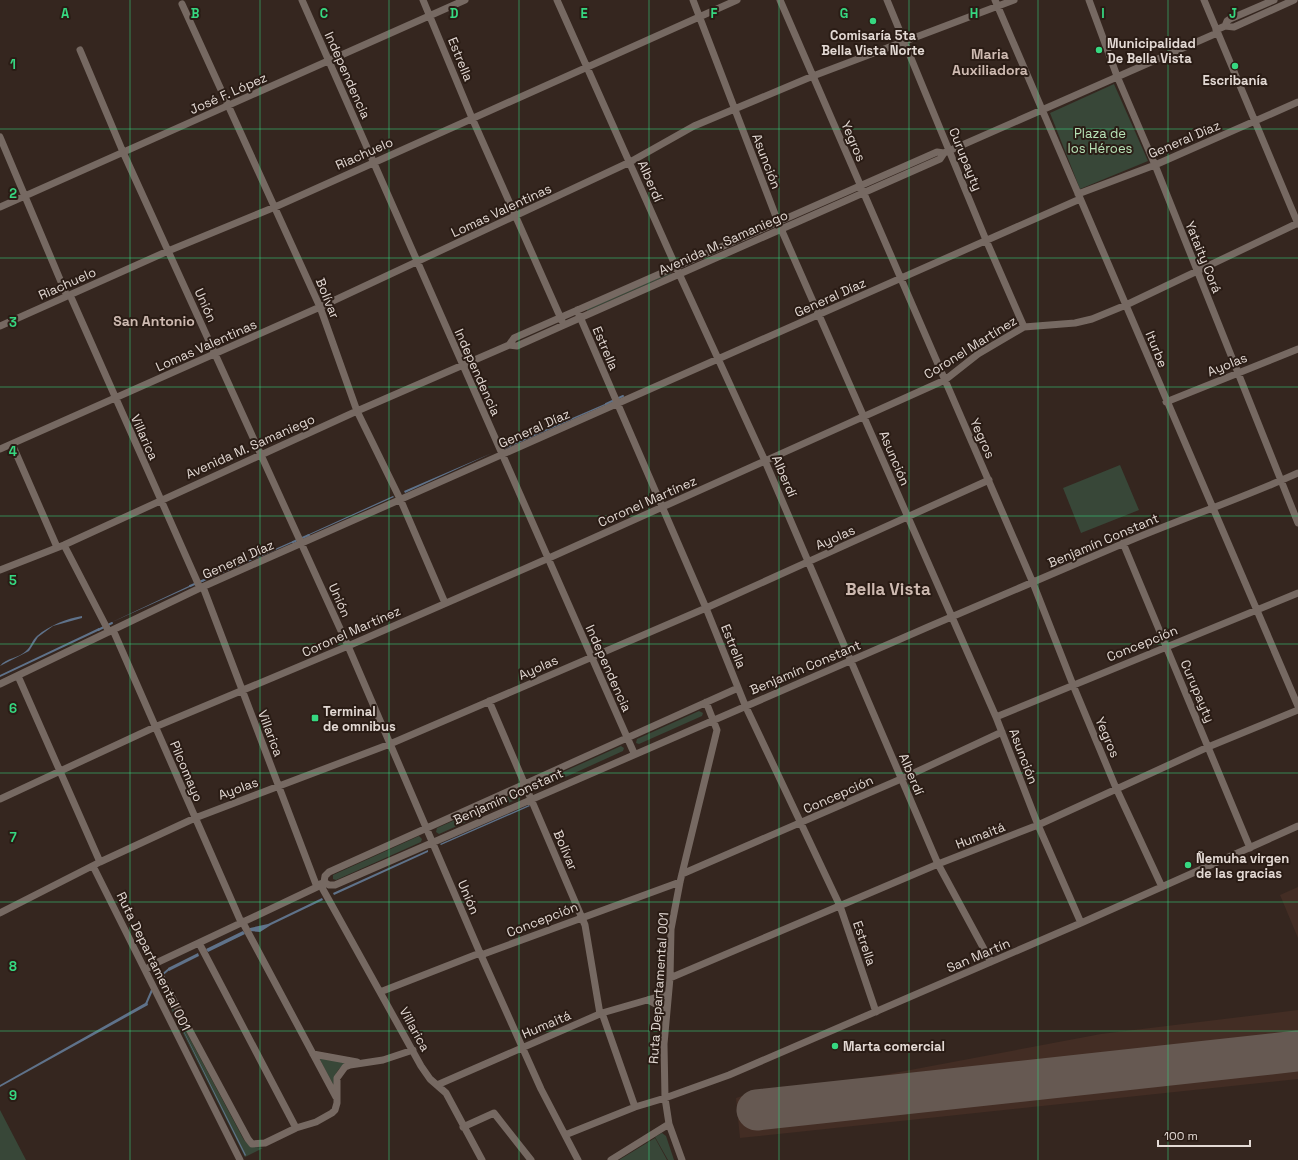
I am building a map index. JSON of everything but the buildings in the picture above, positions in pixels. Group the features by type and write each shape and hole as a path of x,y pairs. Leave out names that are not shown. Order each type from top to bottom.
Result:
{"street":[{"name":"Independencia","path":"302,0 327,61 374,162 461,365 549,558 590,657 634,753"},
{"name":"Estrella","path":"423,0 472,118 564,325"},
{"name":"José F. López","path":"0,207 465,0"},
{"name":"Alberdí","path":"557,0 679,274 765,462 938,864 991,962"},
{"name":"Asunción","path":"693,0 778,222 818,316 996,717 1038,825 1081,924"},
{"name":"Riachuelo","path":"0,326 168,251 275,207 737,0"},
{"name":"Yegros","path":"780,0 1033,583 1073,685 1116,788 1162,887"},
{"name":"Curupayty","path":"886,0 905,42 946,151 1024,327"},
{"name":"Lomas Valentinas","path":"0,449 320,307 516,216 630,162 694,126 813,76 905,42 996,3 1014,0"},
{"name":"Yataity Corá","path":"1089,0 1117,76 1155,165 1298,523"},
{"path":"1204,0 1254,123 1298,223"},
{"name":"Avenida M. Samaniego","path":"0,570 60,546 357,411 509,345 514,338 778,222 940,159 946,151 1217,32 1225,26 1227,21 1230,19 1274,0"},
{"name":"Avenida M. Samaniego","path":"1225,26 1234,27 1294,0"},
{"name":"Iturbe","path":"996,3 1211,507 1298,706"},
{"name":"Bolívar","path":"182,4 320,307 357,411 399,497 445,603"},
{"name":"Unión","path":"80,50 168,251 348,646 541,1089 578,1160"},
{"name":"General Díaz","path":"0,684 108,628 300,540 616,401 818,316 1079,197 1254,123 1298,102"},
{"name":"Villarica","path":"0,137 160,500 200,585 279,786 327,897 430,1079 446,1094 482,1160"},
{"name":"Avenida M. Samaniego","path":"509,345 514,347 517,346 781,229 862,189"},
{"name":"Coronel Martínez","path":"0,799 155,728 549,558 945,380 978,354 1024,327 1083,322 1126,305 1196,270 1298,223"},
{"name":"Estrella","path":"577,310 663,506 745,705 840,906 876,1012"},
{"name":"Ayolas","path":"1166,402 1237,372 1298,349"},
{"name":"Pilcomayo","path":"12,444 60,546 108,628 155,728 241,922 337,1099"},
{"name":"Benjamín Constant","path":"145,970 154,964 321,884 335,885 434,846 532,798 712,718 953,618 1123,543 1298,473"},
{"name":"Ayolas","path":"93,866 194,818 390,744 706,608 908,518 989,480"},
{"name":"Curupayty","path":"1123,543 1250,848"},
{"name":"Concepción","path":"996,717 1298,593"},
{"path":"18,676 100,862"},
{"name":"Benjamín Constant","path":"321,884 329,872 738,688"},
{"name":"Bolívar","path":"489,701 526,784 585,925 601,1014 635,1107"},
{"name":"Ruta Departamental 001","path":"682,1160 669,1124 665,1098 664,1044 670,978 671,929 680,882 717,730 706,702"},
{"name":"Humaitá","path":"670,978 938,864 1038,825 1208,747 1298,710"},
{"name":"Concepción","path":"682,874 901,779 1002,732"},
{"name":"San Martín","path":"566,1135 635,1107 729,1075 1081,924 1298,826"},
{"path":"0,913 93,866"},
{"name":"Ruta Departamental 001","path":"93,866 240,1160"},
{"name":"Concepción","path":"380,992 581,917 680,882"},
{"path":"199,943 296,1128"},
{"path":"154,964 252,1144 260,1145 296,1128 316,1122 329,1115 336,1107 336,1087 339,1074 350,1065 383,1060 413,1050"},
{"name":"Humaitá","path":"437,1085 601,1014 668,994"},
{"path":"648,1000 659,1006 666,1018"},
{"path":"313,1054 361,1063"},
{"path":"463,1127 494,1113 531,1160"},
{"path":"611,1160 669,1124"}],"shaded area":[{"path":"1298,887 1298,938 1280,895"},
{"path":"1298,1010 1298,1079 740,1138 736,1098 758,1091 857,1080 1101,1034"}],"green space":[{"name":"Plaza de los Héroes","path":"1114,84 1148,161 1080,189 1050,113"},
{"path":"670,273 671,274 587,311 587,309"},
{"path":"1120,465 1139,510 1081,533 1063,488"},
{"path":"699,711 703,713 702,716 639,744 636,743 637,739"},
{"path":"621,746 624,748 623,751 537,790 534,789 534,785"},
{"path":"520,791 523,792 522,797 439,834 436,832 437,828"},
{"path":"419,836 422,839 421,842 336,880 333,879 333,875"},
{"path":"157,977 244,1140 250,1146 263,1148 245,1157 156,979"},
{"path":"319,1058 350,1063 339,1069 335,1077 334,1086"},
{"path":"0,1110 26,1160 0,1160"},
{"path":"662,1133 666,1136 674,1160 668,1160 655,1137"},
{"path":"655,1138 667,1160 619,1160"}],"water":[{"path":"607,403 608,404 503,450 503,448"},
{"path":"492,453 405,493 404,491"},
{"path":"393,496 394,497 307,536 307,535"},
{"path":"293,541 294,542 202,582 202,581"},
{"path":"191,585 192,586 110,623"},
{"path":"82,616 82,618 53,626"},
{"path":"53,626 38,637 29,651 0,666 28,649 35,638"},
{"path":"99,628 100,630 0,677 0,675"},
{"path":"529,805 530,806 441,845 440,844"},
{"path":"428,850 428,852 334,895 333,893"},
{"path":"322,898 323,900 271,925 260,932 250,931 250,928 268,924"},
{"path":"243,931 245,934 208,952 206,949"},
{"path":"198,953 199,956 169,971 168,968"},
{"path":"157,978 246,1155 245,1156"},
{"path":"147,1002 148,1005 0,1087 0,1085"}],"waterway":[{"path":"606,404 623,396"},
{"path":"293,542 309,535"},
{"path":"190,586 204,580"},
{"path":"98,630 112,623"},
{"path":"162,975 169,969"},
{"path":"146,1004 152,990"}],"runway":[{"path":"757,1110 1298,1051"}],"place":[{"name":"Comisaría 5ta Bella Vista Norte","path":"873,21"},
{"name":"Municipalidad De Bella Vista","path":"1099,50"},
{"name":"Escribanía","path":"1235,66"},
{"name":"Terminal de omnibus","path":"315,718"},
{"name":"Ñemuha virgen de las gracias","path":"1188,865"},
{"name":"Marta comercial","path":"835,1046"}],"district":[{"name":"Maria Auxiliadora","path":"990,62"},
{"name":"San Antonio","path":"154,321"},
{"name":"Bella Vista","path":"888,589"}]}
